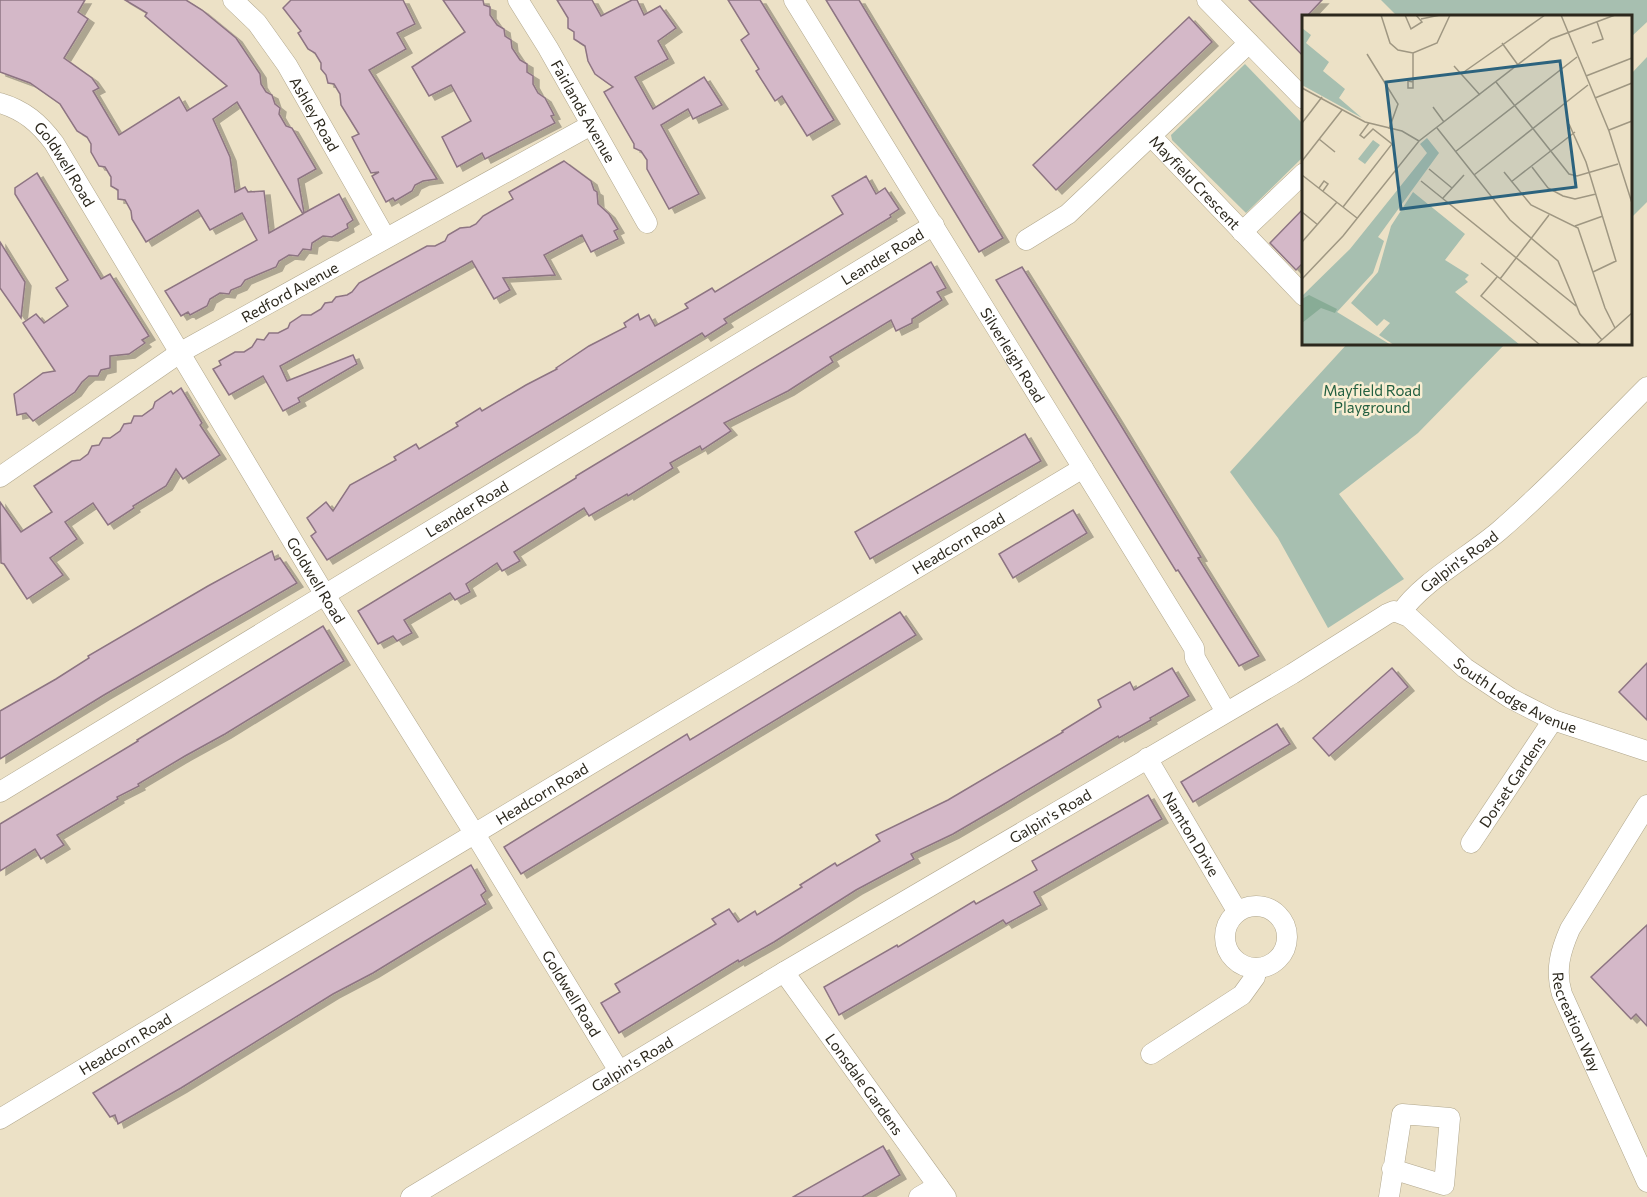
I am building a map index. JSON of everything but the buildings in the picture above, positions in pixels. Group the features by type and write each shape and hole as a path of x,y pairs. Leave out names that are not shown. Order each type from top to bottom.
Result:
{"street":[{"name":"Ashley Road","path":"232,0 257,23 287,65 385,237"},
{"name":"Fairlands Avenue","path":"518,0 646,223"},
{"name":"Silverleigh Road","path":"795,0 934,225 975,273 1083,468 1194,648 1195,658 1226,712"},
{"path":"1208,0 1302,97"},
{"path":"1151,136 1249,43"},
{"name":"Goldwell Road","path":"0,103 14,107 42,126 54,143 325,595 475,833 619,1071"},
{"name":"Redford Avenue","path":"0,477 181,352 591,125"},
{"name":"Mayfield Crescent","path":"1026,240 1068,214 1151,136 1302,294"},
{"path":"1242,232 1302,175"},
{"name":"Leander Road","path":"0,792 934,225"},
{"name":"Galpin's Road","path":"411,1197 784,972 1292,674 1387,614 1394,611 1401,613 1410,599 1479,547 1526,506 1647,387"},
{"name":"Headcorn Road","path":"0,1119 1083,468"},
{"name":"South Lodge Avenue","path":"1401,613 1486,683 1553,720 1647,751"},
{"name":"Dorset Gardens","path":"1471,843 1553,720"},
{"name":"Namton Drive","path":"1147,758 1237,911"},
{"name":"Recreation Way","path":"1647,804 1570,929 1562,946 1558,971 1562,994 1647,1182"},
{"path":"1254,906 1274,912 1286,928 1287,939 1279,958 1271,964 1256,969 1242,965 1228,951 1225,941 1225,931 1237,911 1254,906"},
{"path":"1151,1054 1242,995 1255,977 1256,969"},
{"name":"Lonsdale Gardens","path":"784,972 942,1191"},
{"path":"1389,1197 1392,1169"},
{"path":"919,1197 942,1191"}],"green space":[{"path":"1381,0 1647,0 1647,22 1632,36 1632,15 1396,15"},
{"path":"1647,57 1647,202 1632,217 1632,73"},
{"path":"1245,64 1302,123 1302,158 1246,213 1172,140 1171,135"},
{"name":"Mayfield Road Playground","path":"1346,345 1504,345 1418,433 1339,494 1404,579 1328,628 1278,538 1230,472"}]}
